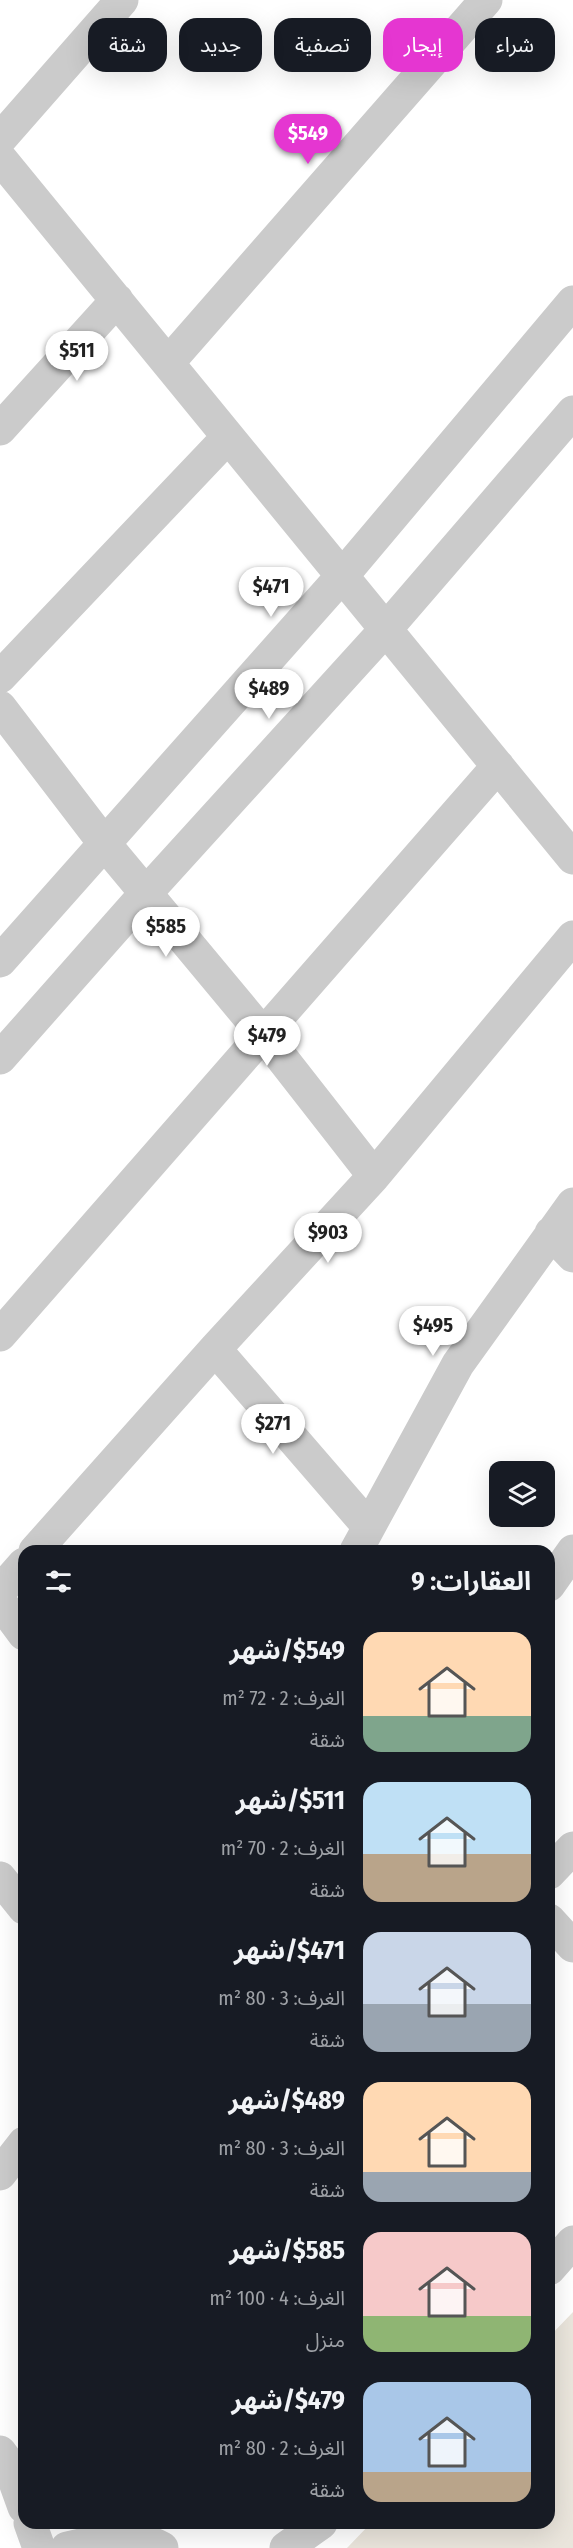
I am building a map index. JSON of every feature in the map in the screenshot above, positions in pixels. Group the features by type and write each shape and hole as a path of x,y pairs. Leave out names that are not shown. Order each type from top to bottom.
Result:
{"street":[{"path":"0,139 122,0"},
{"path":"168,363 486,0"},
{"path":"0,158 498,766 568,840"},
{"path":"0,429 117,300"},
{"path":"0,961 342,576 573,302"},
{"path":"0,1058 146,893 386,629 573,412"},
{"path":"0,677 228,436"},
{"path":"0,707 104,843 262,1034 374,1176"},
{"path":"0,1335 498,766"},
{"path":"40,1545 215,1349 374,1176 573,937"},
{"path":"215,1349 363,1539 458,1364 573,1204"},
{"path":"550,1233 573,1256"},
{"path":"555,1576 573,1551"},
{"path":"0,1591 18,1571"},
{"path":"0,1602 18,1627"},
{"path":"555,1867 573,1848"},
{"path":"0,1878 18,1900"},
{"path":"555,1926 573,1946"},
{"path":"0,2174 18,2151"},
{"path":"555,2262 573,2242"},
{"path":"11,2454 18,2483"},
{"path":"32,2529 39,2548"},
{"path":"286,2548 313,2529"},
{"path":"67,2548 98,2541 156,2545 162,2548"}],"shaded area":[{"path":"573,2312 573,2548 347,2548 365,2529 555,2529 555,2331"}]}
